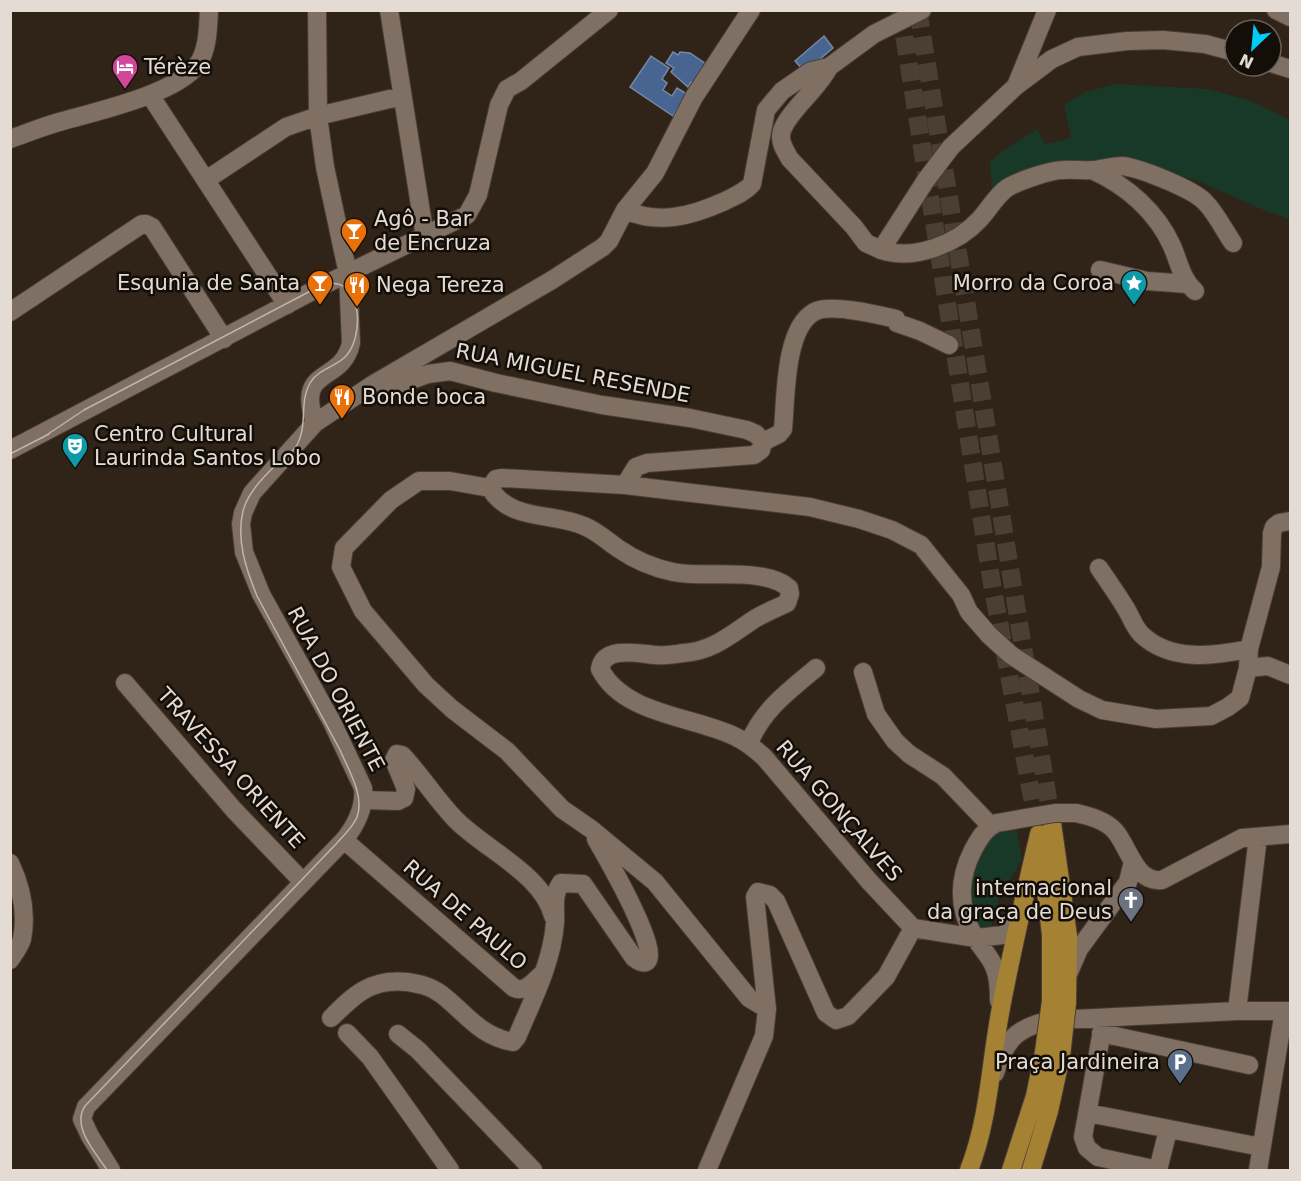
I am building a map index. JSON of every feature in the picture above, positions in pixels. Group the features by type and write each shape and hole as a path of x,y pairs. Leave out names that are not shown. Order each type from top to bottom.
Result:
{"main road":[{"path":"969,1170 982,1130 990,1092 990,1068 1000,1012 1018,923 1043,827"},
{"path":"1031,1170 1049,1112 1059,1002 1069,972 1065,901 1043,827"},
{"path":"1043,827 1051,935 1059,1002"},
{"path":"1011,1170 1035,1096 1053,1054"}],"street":[{"path":"10,139 150,95 191,73 199,62 205,47 209,10"},
{"path":"315,423 309,406 309,393 312,386 338,366 350,353 351,343 348,274 325,167 318,116 317,10"},
{"path":"389,10 425,237"},
{"path":"10,450 287,305 467,215 478,195 499,105 507,89 521,81 609,10"},
{"name":"RUA DO ORIENTE","path":"109,1170 82,1119 83,1113 103,1089 344,840 352,830 364,800 363,788 332,722 261,594 244,552 241,524 252,493 315,423 372,385 552,280 603,247 609,241 625,210 655,173 694,97 751,10"},
{"path":"625,210 661,219 685,216 712,207 747,190 752,184 766,110 782,91 812,71 829,67 874,34 922,10"},
{"path":"1016,86 1047,10"},
{"path":"1276,10 1290,17"},
{"path":"881,250 926,180 951,147 1016,86 1052,59 1078,47 1127,41 1163,40 1204,44 1223,49"},
{"path":"829,67 820,83 784,125 781,136 784,149 790,159 854,227 861,238 881,250 893,254 943,246 967,231 1008,188 1061,170 1092,171 1122,166 1147,173 1189,190 1205,201 1233,243"},
{"path":"150,95 287,305"},
{"path":"206,180 286,127 318,116 402,96"},
{"path":"1092,171 1117,183 1159,222 1191,288 1100,270"},
{"path":"10,312 142,224 146,224 152,227 224,339"},
{"path":"625,485 636,467 647,463 754,455 761,450 763,442 779,434 783,429 790,358 796,336 807,318 816,311 865,311 896,319 897,323 949,345"},
{"name":"RUA MIGUEL RESENDE","path":"372,385 394,386 428,374 450,371 602,405 690,418 747,430 756,434 763,442"},
{"path":"767,1009 749,998 655,882 591,829 562,809 507,751 452,709 426,685 363,611 341,567 345,547 391,500 419,481 450,481 490,488 496,479 502,478 625,485 810,507 859,519 892,530 921,545 961,595 969,612 1011,655 1079,699 1102,710 1156,719 1211,716 1240,698 1244,690 1271,567 1274,527 1279,523 1290,521"},
{"name":"RUA GONÇALVES","path":"490,488 495,496 518,510 583,525 640,562 675,573 746,575 775,580 789,588 787,603 751,621 731,637 713,646 693,652 659,656 615,653 607,657 600,666 603,675 635,702 647,708 710,726 749,744 764,757 869,881 913,928"},
{"path":"1099,568 1125,606 1140,634 1157,646 1176,653 1249,659 1290,675"},
{"path":"749,744 756,726 770,707 816,668"},
{"path":"863,672 876,714 895,741 909,754 943,776 994,824"},
{"name":"TRAVESSA ORIENTE","path":"125,683 234,810 303,882"},
{"path":"364,800 399,801 404,798 406,789 394,760 397,754 402,755 467,831 529,878 541,891 552,909 555,923"},
{"path":"1000,1012 997,972 975,938 964,915 962,880 972,852 984,832 994,824 1055,813 1076,813 1092,817 1116,832 1133,861 1149,879 1162,880 1242,838 1290,834"},
{"path":"544,972 555,923 555,894 559,885 569,882 583,884 634,958 645,962 650,957 639,918 591,829"},
{"path":"1237,1011 1258,837"},
{"name":"RUA DE PAULO","path":"344,840 514,988 524,989 544,972"},
{"path":"1069,972 1079,950 1128,882 1133,861"},
{"path":"10,863 16,875 24,906 22,940 10,960"},
{"path":"707,1170 764,1036 767,1009 755,897 758,892 770,895 776,901 826,1013 836,1020 848,1016 886,977 913,928 975,938 1003,935 1018,923"},
{"name":"RUA DE PAULO","path":"331,1018 364,989 384,982 421,984 432,988 448,1000 475,1026 511,1042 516,1040 544,972"},
{"path":"1103,1026 1237,1011 1287,1011 1282,1079 1262,1147 1258,1170"},
{"path":"990,1092 1003,1052 1011,1039 1036,1023 1055,1020 1103,1026 1249,1065"},
{"path":"1103,1026 1083,1137 1087,1148 1098,1158 1158,1170 1168,1130"},
{"path":"347,1033 370,1057 450,1170"},
{"path":"398,1034 418,1050 533,1170"},
{"path":"1088,1113 1262,1147"}],"green space":[{"path":"1117,84 1208,89 1251,101 1290,120 1290,219 1200,182 1146,164 1044,177 992,189 990,162 1002,151 1037,129 1045,144 1071,138 1064,105 1085,92"},
{"path":"1016,828 1022,859 999,899 991,932 977,930 967,897 976,851 998,830"}],"water":[{"path":"824,36 833,48 805,72 795,61"},
{"path":"673,52 678,55 680,52 690,53 709,66 696,85 691,82 688,87 671,72 674,68 666,63"},
{"path":"651,56 669,68 662,79 667,83 663,90 672,96 677,88 687,94 673,116 630,87"}],"tunnel":[{"path":"900,10 993,590 1037,824"},
{"path":"918,10 1052,823"}],"tram line":[{"path":"42,438 84,410 320,286 331,283 346,288 356,305 357,328 351,348 342,360 318,374 310,383 305,398 302,430 297,445 252,492 243,511 241,544 257,596 351,774 359,800 357,817 351,828 337,843 85,1106 81,1114 83,1131 107,1170"},
{"path":"10,454 49,434"}],"place":[{"name":"Térèze","path":"125,90"},
{"name":"Agô - Bar de Encruza","path":"354,254"},
{"name":"Esqunia de Santa","path":"320,306"},
{"name":"Morro da Coroa","path":"1134,306"},
{"name":"Nega Tereza","path":"357,308"},
{"name":"Bonde boca","path":"342,420"},
{"name":"Centro Cultural Laurinda Santos Lobo","path":"75,469"},
{"name":"internacional da graça de Deus","path":"1131,923"},
{"name":"Praça Jardineira","path":"1180,1085"}]}
